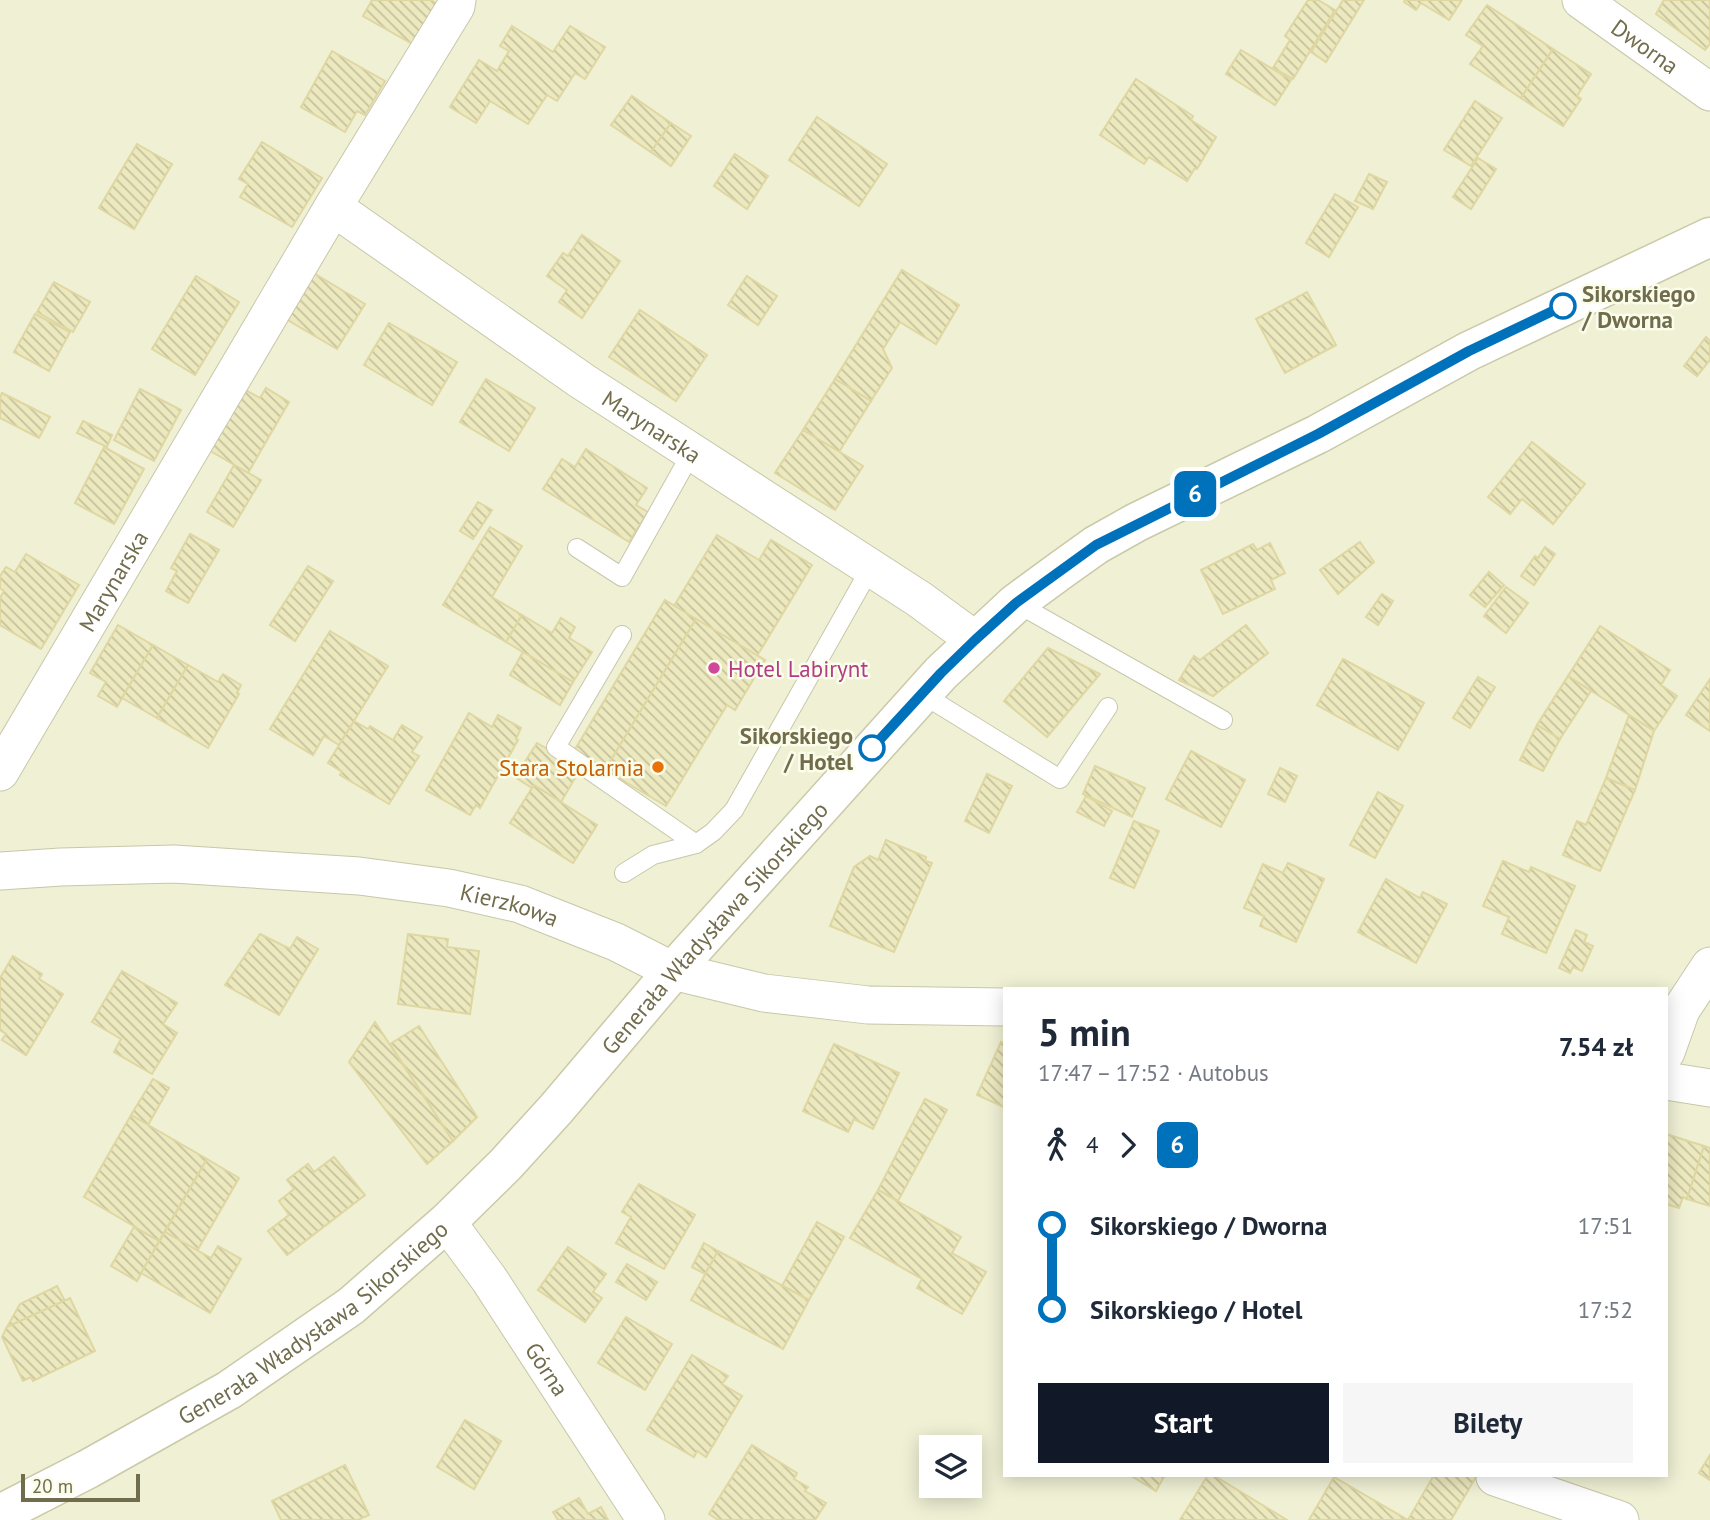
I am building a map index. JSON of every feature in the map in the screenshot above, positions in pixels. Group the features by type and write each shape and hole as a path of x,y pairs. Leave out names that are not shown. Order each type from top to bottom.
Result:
{"street":[{"name":"Marynarska","path":"0,772 333,207 456,6 457,0"},
{"name":"Dworna","path":"1581,0 1710,92"},
{"name":"Marynarska","path":"333,207 582,381 919,599 975,640"},
{"name":"Generała Władysława Sikorskiego","path":"0,1514 88,1469 229,1390 351,1306 447,1222 506,1164 556,1109 673,971 922,694 1016,603 1096,545 1137,522 1318,434 1469,351 1710,237"},
{"name":"Kierzkowa","path":"0,871 174,864 359,876 449,888 520,904 616,942 673,971 764,993 855,1003 1003,1007"},
{"path":"1668,1046 1681,1010 1710,966"},
{"path":"1668,1081 1710,1088"},
{"name":"Górna","path":"447,1222 489,1279 646,1520"},
{"path":"1495,1477 1620,1520"}],"lane":[{"path":"577,548 622,578 692,452"},
{"path":"624,873 653,855 696,844 713,832 734,810 870,569"},
{"path":"1016,603 1223,720"},
{"path":"622,635 556,747 696,844"},
{"path":"922,694 1060,779 1108,707"}],"shaded area":[{"path":"0,0 1710,0 1710,1520 0,1520"}],"building":[{"path":"372,0 431,0 438,4 414,45 363,16"},
{"path":"1308,0 1318,0 1335,10 1293,79 1273,68 1290,40 1285,36"},
{"path":"1343,0 1364,0 1326,62 1311,52"},
{"path":"1462,0 1449,20 1421,3 1416,10 1404,2"},
{"path":"1664,0 1710,0 1710,44 1705,50 1656,14"},
{"path":"1487,5 1553,49 1521,98 1470,64 1483,46 1466,35"},
{"path":"512,26 553,52 570,26 605,47 585,79 575,73 557,101 547,95 528,124 490,101 476,123 450,107 479,60 497,71 509,51 500,46"},
{"path":"1553,49 1591,74 1577,96 1581,99 1563,126 1521,98"},
{"path":"1241,50 1291,80 1275,105 1226,74"},
{"path":"332,51 385,81 365,115 357,111 345,132 301,107"},
{"path":"1136,79 1193,116 1191,120 1216,137 1187,181 1149,157 1144,164 1100,135"},
{"path":"632,96 671,123 651,152 611,125"},
{"path":"1475,101 1502,118 1471,166 1444,150"},
{"path":"817,117 887,164 859,206 789,160"},
{"path":"671,123 691,136 671,166 651,152"},
{"path":"262,142 322,178 292,227 240,197 248,184 239,179"},
{"path":"137,144 172,164 134,229 99,208"},
{"path":"735,154 768,176 747,209 714,186"},
{"path":"1478,158 1496,169 1471,209 1453,197"},
{"path":"1369,174 1387,182 1373,209 1355,201"},
{"path":"1335,194 1358,207 1329,257 1306,243"},
{"path":"582,235 620,261 582,318 559,302 567,290 547,276 563,253 568,256"},
{"path":"902,270 959,305 936,344 900,322 883,349 892,368 871,401 835,379"},
{"path":"312,272 365,304 337,349 284,318"},
{"path":"196,276 239,302 195,375 152,349"},
{"path":"747,276 777,296 758,325 728,305"},
{"path":"54,282 90,302 73,332 37,312"},
{"path":"1307,292 1336,345 1285,373 1256,319"},
{"path":"640,310 707,355 676,401 609,357"},
{"path":"35,314 70,332 49,371 14,352"},
{"path":"389,323 457,362 432,405 364,365"},
{"path":"1706,337 1710,341 1710,360 1697,376 1684,366"},
{"path":"486,379 535,408 509,451 460,422"},
{"path":"835,379 871,401 839,452 803,430"},
{"path":"242,388 260,398 266,388 289,402 248,473 207,449"},
{"path":"140,389 181,410 154,461 114,440"},
{"path":"2,393 50,417 39,438 0,418"},
{"path":"83,421 112,435 107,447 77,433"},
{"path":"803,430 863,466 835,510 775,473"},
{"path":"1532,442 1585,484 1553,524 1522,499 1510,514 1488,497"},
{"path":"104,447 144,469 114,524 75,503"},
{"path":"586,449 647,488 636,505 648,512 629,542 543,489 562,459 575,467"},
{"path":"234,465 261,480 233,527 207,512"},
{"path":"478,502 492,510 473,539 460,531"},
{"path":"490,527 522,546 492,597 522,615 506,642 443,605"},
{"path":"190,534 219,550 188,603 166,591 177,571 171,568"},
{"path":"717,535 759,560 771,540 812,565 757,656 674,606"},
{"path":"1360,542 1374,562 1338,594 1320,570"},
{"path":"1270,543 1285,573 1271,580 1275,589 1223,614 1201,570 1253,544 1257,550"},
{"path":"1545,547 1555,554 1534,585 1521,576"},
{"path":"26,554 79,585 41,649 0,625 0,598 4,591 0,588 0,576 6,567 15,572"},
{"path":"308,566 333,581 295,641 270,625"},
{"path":"1489,572 1504,585 1485,607 1470,595"},
{"path":"1506,587 1528,603 1506,633 1484,616"},
{"path":"1382,594 1393,601 1378,625 1366,617"},
{"path":"665,600 696,619 605,770 574,751"},
{"path":"522,615 552,633 561,618 575,627 569,638 592,652 573,682 506,642"},
{"path":"696,619 765,660 735,710 727,705 666,806 605,770"},
{"path":"118,625 153,645 117,707 98,696 106,682 90,673"},
{"path":"1246,625 1268,653 1213,696 1179,680 1194,656 1200,660"},
{"path":"1600,626 1670,670 1661,685 1677,696 1654,731 1568,676"},
{"path":"330,631 388,666 339,745 324,736 313,755 270,729"},
{"path":"153,645 188,665 157,718 122,698"},
{"path":"1048,648 1100,674 1047,737 1004,701"},
{"path":"523,652 573,682 560,705 510,675"},
{"path":"1343,659 1424,703 1398,750 1317,705"},
{"path":"188,665 218,682 223,674 241,685 237,693 239,694 208,748 157,718"},
{"path":"1568,676 1591,691 1560,739 1537,725"},
{"path":"1478,677 1495,687 1470,728 1453,718"},
{"path":"1710,679 1710,731 1686,715"},
{"path":"469,713 492,727 498,715 521,728 516,739 518,740 480,808 476,805 470,815 426,790"},
{"path":"1629,715 1654,731 1635,790 1606,778"},
{"path":"354,721 368,729 370,726 393,740 402,725 422,737 412,752 419,756 389,804 340,775 342,772 328,763"},
{"path":"1537,725 1560,739 1543,771 1520,760"},
{"path":"537,743 563,758 559,766 576,776 561,802 515,777"},
{"path":"1191,751 1245,780 1221,827 1166,799"},
{"path":"1095,766 1145,788 1132,817 1083,794"},
{"path":"1280,768 1297,776 1285,802 1268,794"},
{"path":"987,774 1012,786 989,833 965,821"},
{"path":"1606,778 1635,790 1600,871 1563,855 1577,821 1586,825"},
{"path":"534,785 597,825 573,863 510,823"},
{"path":"1378,792 1403,806 1375,858 1350,845"},
{"path":"1086,796 1112,811 1104,826 1077,812"},
{"path":"1134,821 1159,831 1134,888 1110,878"},
{"path":"886,840 926,857 925,861 932,863 894,952 830,926 854,867 870,856 878,860"},
{"path":"1503,861 1529,872 1531,867 1575,886 1546,953 1502,934 1509,917 1483,906"},
{"path":"1288,863 1324,879 1296,942 1260,926 1264,916 1244,908 1263,864 1283,873"},
{"path":"1386,879 1420,898 1423,892 1447,904 1416,963 1358,932"},
{"path":"1576,930 1587,935 1584,942 1593,946 1582,971 1573,967 1570,973 1559,968"},
{"path":"260,934 290,949 297,937 318,949 279,1015 225,985"},
{"path":"408,934 448,939 447,947 479,951 470,1014 398,1004"},
{"path":"13,956 42,974 39,979 63,994 26,1055 2,1040 6,1034 0,1030 0,978"},
{"path":"122,971 177,1003 163,1024 177,1033 152,1074 114,1052 121,1039 92,1022"},
{"path":"375,1022 453,1141 427,1164 349,1062"},
{"path":"419,1026 477,1117 453,1141 390,1044"},
{"path":"1001,1042 1003,1107 977,1095"},
{"path":"834,1044 899,1073 873,1129 854,1119 848,1132 803,1111"},
{"path":"153,1079 169,1088 148,1125 131,1115"},
{"path":"925,1099 947,1110 898,1201 878,1190"},
{"path":"131,1115 207,1159 159,1241 84,1197"},
{"path":"1668,1135 1704,1146 1687,1199 1683,1197 1679,1208 1668,1205"},
{"path":"1704,1146 1710,1148 1710,1206 1687,1199"},
{"path":"334,1157 365,1195 287,1255 268,1231 289,1215 279,1201 294,1189 287,1180 308,1164 314,1172"},
{"path":"207,1159 239,1178 197,1251 165,1232"},
{"path":"639,1184 695,1215 664,1269 616,1243 631,1217 622,1212"},
{"path":"878,1190 961,1237 952,1253 986,1272 962,1314 917,1288 922,1279 850,1238"},
{"path":"817,1222 844,1237 809,1300 782,1286"},
{"path":"134,1227 159,1241 137,1281 111,1266"},
{"path":"165,1232 211,1258 218,1246 241,1259 210,1313 141,1273"},
{"path":"704,1243 718,1251 705,1274 692,1267"},
{"path":"568,1247 606,1274 593,1292 602,1298 585,1322 538,1290"},
{"path":"718,1251 809,1300 783,1349 691,1300"},
{"path":"627,1264 657,1282 646,1300 616,1282"},
{"path":"57,1286 65,1301 7,1327 20,1304"},
{"path":"70,1298 95,1351 33,1381 31,1377 23,1381 2,1337 7,1327"},
{"path":"626,1317 672,1344 645,1390 598,1363"},
{"path":"692,1355 728,1376 722,1384 742,1396 706,1457 697,1451 694,1457 647,1430"},
{"path":"465,1420 501,1441 474,1489 437,1467"},
{"path":"752,1445 797,1473 794,1479 808,1487 805,1491 826,1503 815,1520 718,1520 709,1514"},
{"path":"1710,1455 1710,1480 1699,1473"},
{"path":"345,1465 369,1515 358,1520 281,1520 272,1501"},
{"path":"1133,1477 1164,1477 1156,1491"},
{"path":"1207,1477 1216,1477 1287,1520 1180,1520"},
{"path":"1334,1477 1408,1520 1309,1520"},
{"path":"1433,1477 1476,1477 1451,1520 1408,1520"},
{"path":"579,1498 588,1514 601,1507 608,1520 558,1520 553,1512"}],"bus line":[{"name":"6","path":"872,748 975,640 1016,603 1096,545 1137,522 1318,434 1469,351 1563,306"}],"place":[{"name":"Sikorskiego / Dworna","path":"1563,306"},
{"name":"Hotel Labirynt","path":"714,668"},
{"name":"Sikorskiego / Hotel","path":"872,748"},
{"name":"Stara Stolarnia","path":"658,767"}]}
